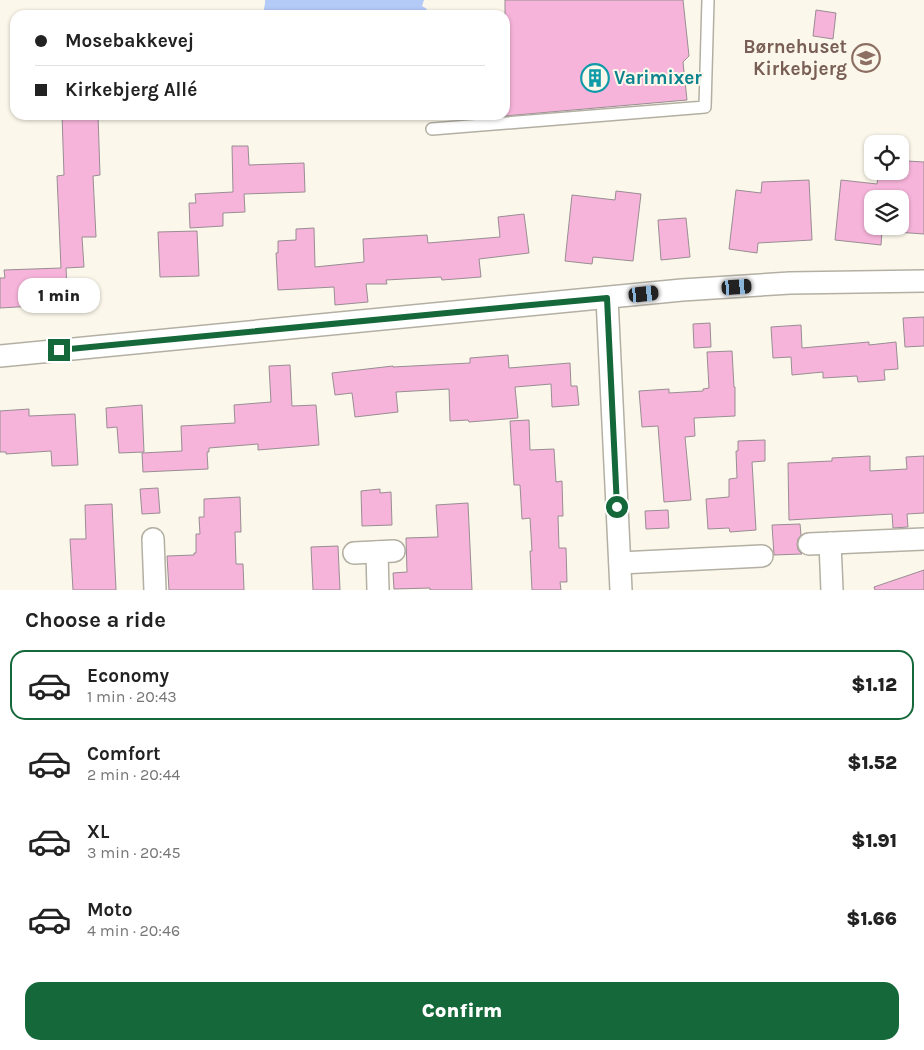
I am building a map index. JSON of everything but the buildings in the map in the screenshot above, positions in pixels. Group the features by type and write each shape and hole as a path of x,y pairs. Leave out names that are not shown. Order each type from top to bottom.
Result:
{"street":[{"path":"0,356 682,290 790,283 924,281"},
{"path":"607,298 620,590"},
{"path":"153,539 155,590"},
{"path":"808,544 924,539"},
{"path":"830,543 832,590"},
{"path":"354,553 386,551 378,590"},
{"path":"620,563 762,556"}],"lane":[{"path":"432,129 705,107 708,0"}],"water":[{"path":"265,0 424,0 422,6 427,9 264,10"}],"place":[{"name":"Børnehuset Kirkebjerg","path":"866,58"},
{"name":"Varimixer","path":"595,78"}],"route":[{"path":"59,350 607,298 617,507"}]}
